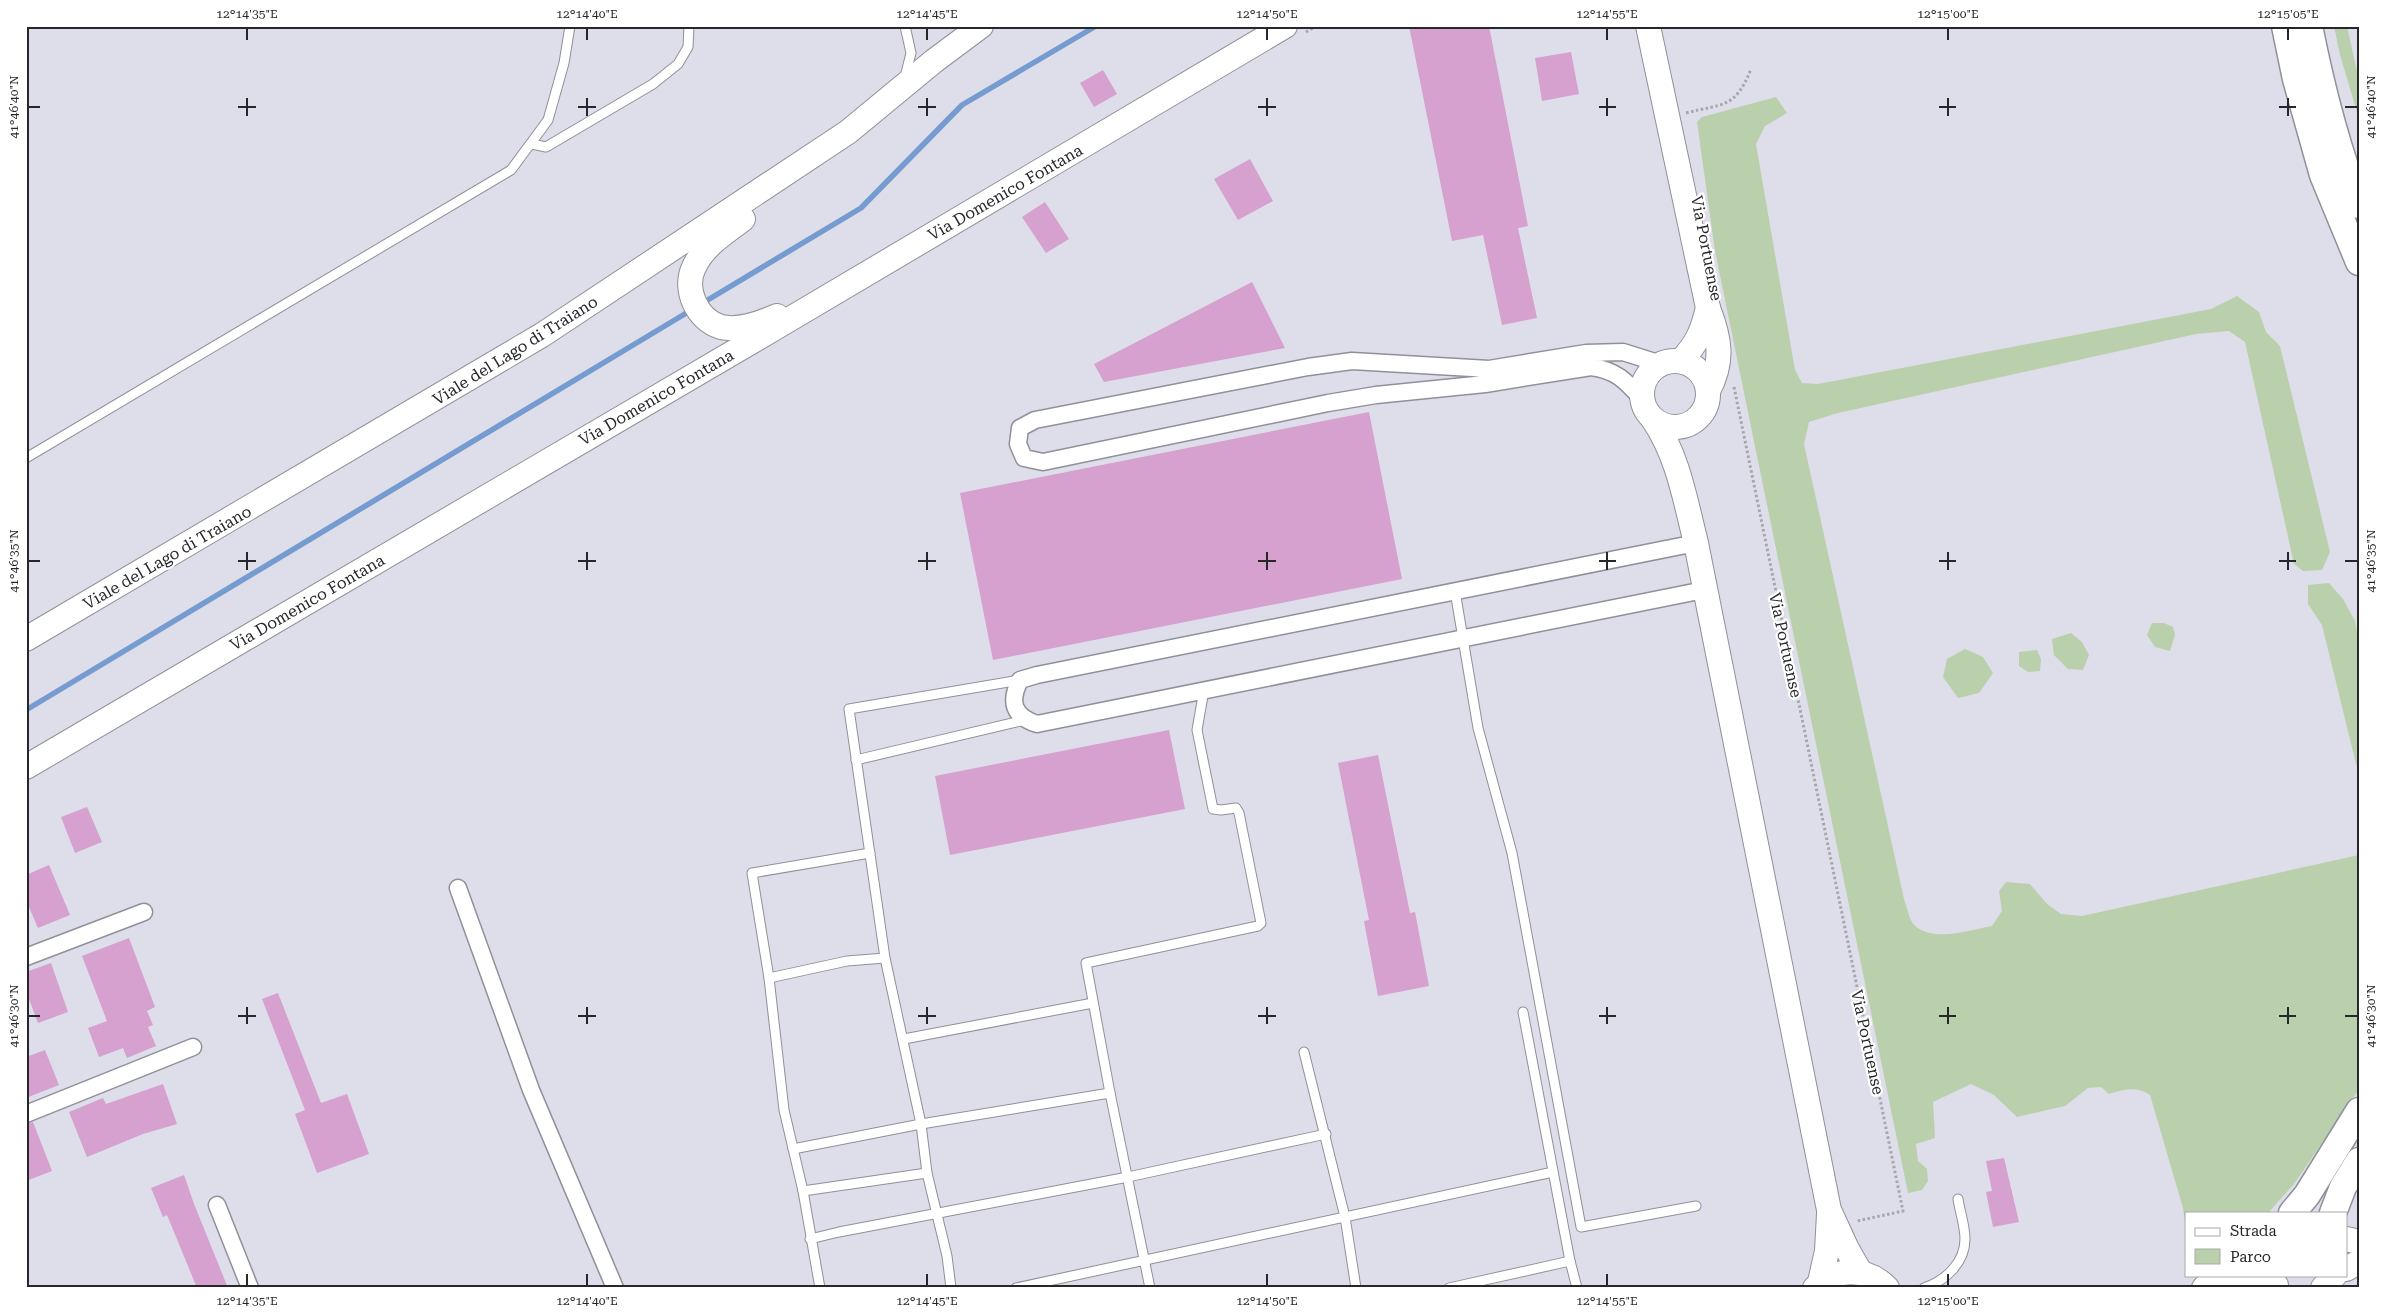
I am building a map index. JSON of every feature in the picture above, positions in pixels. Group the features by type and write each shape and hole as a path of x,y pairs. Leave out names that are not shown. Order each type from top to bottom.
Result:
{"main road":[{"path":"2285,26 2296,79 2323,175 2359,262"},
{"path":"2309,26 2316,63 2346,172 2359,205"},
{"path":"2293,1212 2306,1195 2359,1110"},
{"path":"2333,1212 2342,1187 2359,1161"}],"street":[{"name":"Viale del Lago di Traiano","path":"26,639 542,335 848,132 934,61 981,26"},
{"name":"Via Domenico Fontana","path":"26,766 1285,26"},
{"name":"Via Portuense","path":"1648,26 1666,118 1708,308 1718,336 1719,359 1717,376 1708,391"},
{"path":"848,132 786,187 706,247 693,269 689,290 702,314 709,321 721,327 741,327 763,323 852,281"},
{"name":"Via Portuense","path":"1671,363 1696,344 1708,308"},
{"path":"1671,363 1652,370 1646,378 1647,409 1662,425 1685,426 1703,413 1707,402 1708,391 1703,375 1697,368 1623,352 1586,353 1489,369 1352,361 1308,366 1036,420 1020,428 1018,444 1024,458 1043,462 1328,403 1376,395 1485,384 1591,367 1607,369 1626,381 1667,439 1680,474 1696,543 1829,1210 1860,1272"},
{"path":"1680,474 1681,443 1685,426"},
{"path":"1696,543 1020,680 1013,694 1014,708 1025,720 1037,724 1704,590"},
{"path":"458,888 531,1090 616,1288"},
{"path":"26,957 144,912"},
{"path":"26,1114 194,1047"},
{"path":"218,1205 250,1288"},
{"path":"1818,1285 1827,1251 1829,1210"},
{"path":"1818,1285 1833,1275 1860,1272 1872,1277 1887,1288"},
{"path":"2186,1288 2208,1276"},
{"path":"2323,1288 2334,1276"},
{"path":"2204,1288 2252,1283 2275,1283"}],"lane":[{"path":"26,458 511,170 548,120 564,63 570,26"},
{"path":"532,144 546,147 653,84 678,64 688,46 689,26"},
{"path":"903,87 911,53 905,26"},
{"path":"1456,591 1478,728 1512,853 1581,1227 1696,1206"},
{"path":"951,1288 947,1256 927,1173 921,1124 904,1039 885,958 849,709 1020,680"},
{"path":"1150,1288 1146,1261 1110,1093 1086,963 1258,926 1261,923 1236,808 1213,809 1197,730 1204,690"},
{"path":"856,760 1025,720"},
{"path":"820,1288 803,1191 784,1110 769,978 752,873 870,853"},
{"path":"769,978 847,961 885,958"},
{"path":"904,1039 1093,1002"},
{"path":"1523,1012 1576,1288"},
{"path":"1304,1052 1345,1216 1356,1288"},
{"path":"793,1149 921,1124 1110,1093"},
{"path":"810,1239 1128,1177 1326,1134"},
{"path":"1016,1288 1553,1172"},
{"path":"803,1191 927,1173"},
{"path":"1924,1288 1946,1277 1961,1258 1965,1239 1958,1200"},
{"path":"1449,1288 1570,1261"}],"path":[{"path":"1666,118 1726,104 1738,96 1751,69"},
{"name":"Via Portuense","path":"1732,378 1903,1211 1850,1223"}],"green space":[{"path":"2334,26 2347,26 2359,81 2359,119 2340,55"},
{"path":"1776,97 1787,113 1765,126 1756,144 1795,370 1802,383 1818,384 2211,309 2237,296 2259,312 2266,332 2280,346 2330,552 2322,570 2303,571 2294,564 2245,342 2229,331 2196,334 1838,413 1809,422 1804,444 1904,899 1914,925 1931,933 1941,934 1952,934 1992,926 2002,911 1999,891 2006,882 2030,884 2047,904 2061,914 2082,916 2359,855 2359,1089 2294,1184 2269,1212 2185,1212 2185,1221 2150,1095 2135,1089 2109,1094 2101,1087 2088,1088 2065,1106 2017,1117 1994,1095 1971,1084 1933,1102 1935,1138 1916,1144 1918,1161 1927,1169 1928,1181 1922,1190 1908,1193 1715,251 1697,122 1702,117"},
{"path":"2329,583 2343,599 2355,621 2359,644 2359,768 2356,764 2322,625 2308,604 2308,585"},
{"path":"2152,623 2164,623 2173,627 2175,635 2170,651 2155,647 2147,635"},
{"path":"2071,633 2082,642 2089,655 2083,670 2068,669 2054,655 2052,639"},
{"path":"1965,649 1983,657 1993,673 1979,693 1958,698 1943,677 1947,659"},
{"path":"2037,650 2041,659 2040,671 2028,672 2019,666 2019,652"}],"building":[{"path":"1409,26 1489,26 1528,226 1518,228 1537,318 1502,325 1483,235 1452,241"},
{"path":"1571,52 1579,94 1542,101 1535,58"},
{"path":"1103,70 1117,94 1094,107 1080,83"},
{"path":"1250,159 1273,201 1238,220 1214,179"},
{"path":"1045,202 1069,239 1046,253 1022,217"},
{"path":"1252,282 1285,348 1104,382 1094,364"},
{"path":"1369,412 1402,579 993,660 960,493"},
{"path":"1169,730 1185,809 950,855 935,776"},
{"path":"1378,755 1410,913 1415,912 1429,986 1378,996 1364,921 1369,920 1338,763"},
{"path":"87,807 102,842 75,853 61,817"},
{"path":"49,865 70,915 38,928 26,900 26,875"},
{"path":"129,938 155,1007 147,1011 153,1025 148,1027 156,1046 127,1058 123,1048 99,1057 88,1028 107,1021 82,956"},
{"path":"51,963 68,1012 38,1023 26,991 26,972"},
{"path":"278,993 321,1103 347,1094 369,1154 317,1173 295,1114 305,1110 262,999"},
{"path":"45,1050 59,1085 26,1098 26,1057"},
{"path":"163,1084 177,1124 143,1134 87,1157 69,1112 103,1098 106,1104"},
{"path":"33,1122 52,1171 26,1181 26,1124"},
{"path":"2004,1158 2019,1222 1993,1227 1986,1192 1992,1191 1986,1161"},
{"path":"184,1175 228,1288 197,1288 167,1215 163,1217 151,1188"}],"waterway":[{"path":"701,304 861,208 962,105 1096,26"},
{"path":"26,710 693,309"}]}
